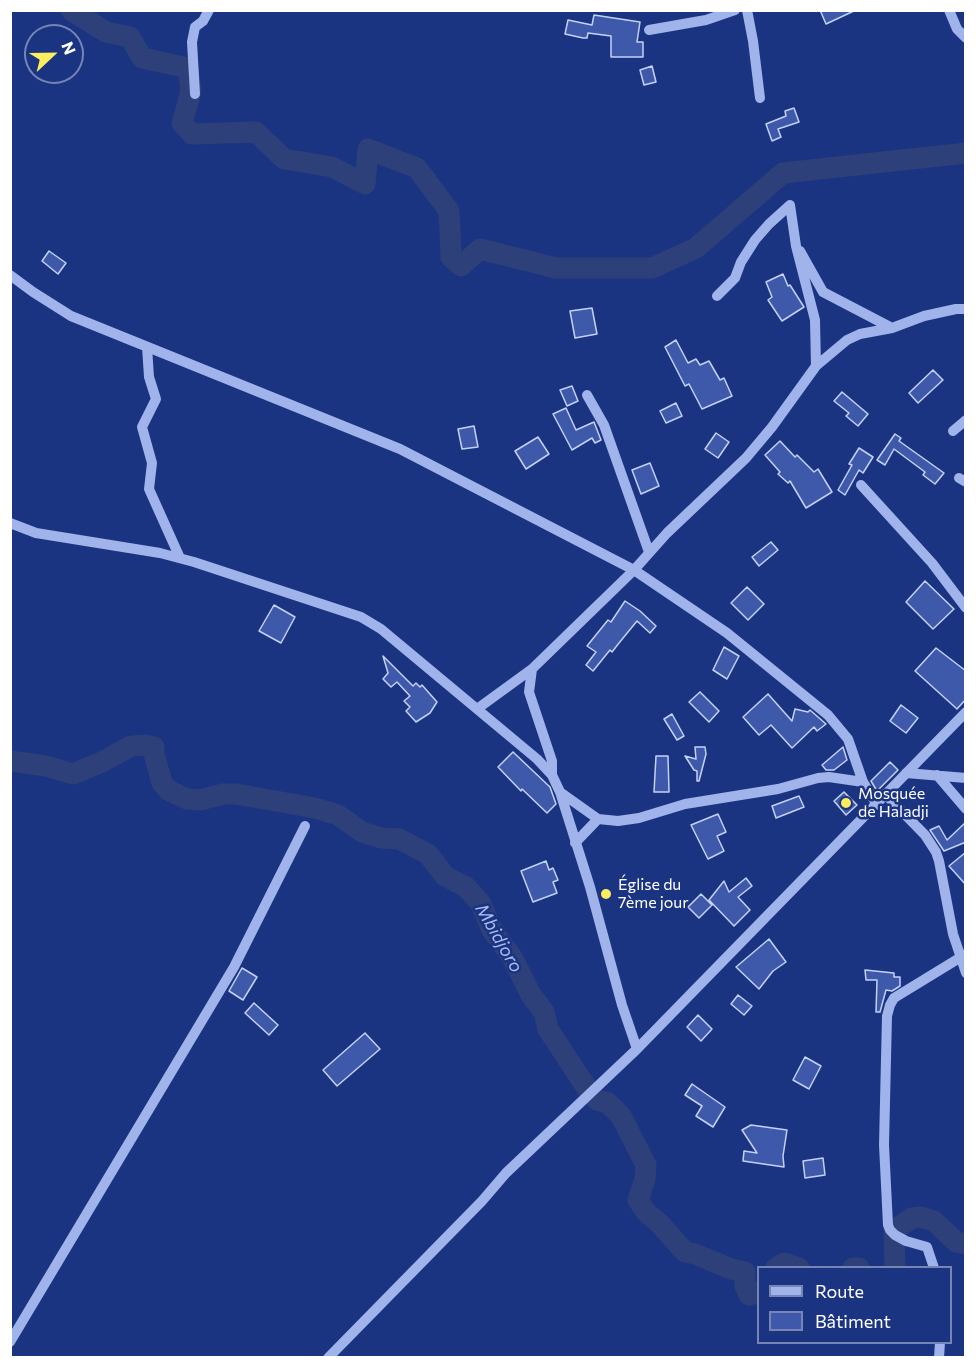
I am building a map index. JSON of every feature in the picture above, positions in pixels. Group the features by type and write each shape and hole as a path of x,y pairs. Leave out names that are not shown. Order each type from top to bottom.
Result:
{"street":[{"path":"195,94 192,42 195,27 203,21 209,10"},
{"path":"649,30 706,20 735,10"},
{"path":"747,10 760,98"},
{"path":"949,10 957,29 966,38"},
{"path":"717,296 735,278 741,262 755,240 790,205 796,246 815,320 816,366"},
{"path":"796,246 823,292 892,328"},
{"path":"10,275 71,316 400,448 634,570 727,633 828,715 848,739 863,782 876,803"},
{"path":"477,709 532,669 634,570 667,533 746,458 772,427 816,366 853,336 892,328 934,314 966,309"},
{"path":"147,347 149,377 156,399 142,427 152,463 149,489 180,558"},
{"path":"587,395 604,425 649,552"},
{"path":"954,431 966,420"},
{"path":"861,485 932,563 966,608"},
{"path":"10,523 36,533 180,558 324,603 361,617 381,629 537,759 552,775 561,792 622,1005 637,1048"},
{"path":"532,669 528,692 552,761 552,775"},
{"path":"328,1358 482,1201 506,1173 637,1048 966,712"},
{"path":"906,773 966,778"},
{"path":"937,775 966,809"},
{"path":"561,792 598,819 618,821 639,818 685,804 778,789 818,778 829,777 863,782"},
{"path":"885,794 925,835 936,852 942,872 946,906 963,955 966,973"},
{"path":"575,843 598,819"},
{"path":"10,1342 234,967 305,826"},
{"path":"933,1266 927,1247 895,1235 888,1225 884,1145 887,1016 894,998 963,955"}],"building":[{"path":"820,10 856,10 826,24"},
{"path":"594,15 640,22 637,42 643,42 643,57 611,57 611,36 588,33 587,38 583,38 565,34 568,20 592,25"},
{"path":"652,66 656,82 644,85 640,70"},
{"path":"794,108 799,122 778,129 781,137 772,141 766,124 786,116 785,111"},
{"path":"49,251 66,263 58,274 42,261"},
{"path":"783,274 788,286 790,285 804,307 782,321 768,300 772,297 766,282"},
{"path":"592,308 597,334 575,338 570,311"},
{"path":"676,340 688,363 696,359 700,365 709,361 720,380 724,378 732,396 702,409 689,384 685,386 665,347"},
{"path":"933,370 943,380 918,403 909,393"},
{"path":"572,386 578,401 567,406 560,390"},
{"path":"842,392 868,414 858,426 846,416 849,413 834,401"},
{"path":"676,403 682,416 666,423 660,411"},
{"path":"566,408 576,430 594,422 601,440 595,443 592,438 572,450 553,414"},
{"path":"474,426 478,447 462,449 458,429"},
{"path":"716,433 729,442 718,458 705,449"},
{"path":"895,434 901,438 899,441 944,473 935,484 923,475 925,472 894,449 885,465 877,460"},
{"path":"538,437 549,454 526,469 515,451"},
{"path":"780,441 814,472 818,469 832,492 806,508 790,481 788,483 778,474 780,472 765,455"},
{"path":"859,448 873,457 863,473 859,470 845,495 838,490"},
{"path":"650,463 659,486 641,494 632,470"},
{"path":"771,542 778,550 759,566 752,557"},
{"path":"925,581 954,609 933,629 906,602"},
{"path":"747,587 764,604 748,620 731,603"},
{"path":"625,601 656,626 650,633 637,621 593,671 586,665 596,652 587,646 608,620 611,622"},
{"path":"274,605 295,617 281,643 259,631"},
{"path":"724,647 739,656 727,679 713,670"},
{"path":"936,648 966,671 966,699 957,709 915,671"},
{"path":"383,656 413,686 416,683 420,687 422,685 437,702 430,713 416,722 406,711 410,707 404,701 410,696 397,682 391,687 383,679 388,673"},
{"path":"700,692 719,711 709,722 689,702"},
{"path":"768,694 792,721 795,709 808,712 810,710 826,724 817,731 814,727 792,748 771,725 759,735 743,717"},
{"path":"901,705 918,718 906,733 890,721"},
{"path":"672,714 684,736 677,740 664,719"},
{"path":"695,747 705,747 706,754 699,781 697,781 697,771 685,756 696,759"},
{"path":"843,747 847,760 834,770 826,770 822,765"},
{"path":"513,752 550,787 556,804 547,813 498,767"},
{"path":"656,756 668,756 669,792 654,792"},
{"path":"890,762 898,770 877,791 871,781"},
{"path":"844,792 857,805 846,815 834,801"},
{"path":"799,796 804,807 776,818 772,806"},
{"path":"718,814 726,832 717,836 724,851 708,859 691,825"},
{"path":"966,822 966,842 944,851 930,830 939,826 947,840"},
{"path":"966,852 966,885 949,866"},
{"path":"546,861 549,870 553,868 558,880 553,882 557,893 533,902 521,871"},
{"path":"746,878 752,886 738,897 750,910 734,926 709,900 724,881 729,892"},
{"path":"701,894 712,905 699,918 688,907"},
{"path":"769,939 786,962 773,971 759,989 736,967"},
{"path":"242,968 257,977 243,1000 229,991"},
{"path":"865,970 894,973 894,977 900,977 900,986 892,991 886,990 880,1012 876,1012 877,980 866,980"},
{"path":"738,995 752,1006 744,1015 731,1004"},
{"path":"254,1003 278,1025 269,1035 245,1013"},
{"path":"698,1015 712,1029 701,1041 687,1027"},
{"path":"365,1033 380,1049 337,1086 323,1070"},
{"path":"805,1057 821,1066 809,1089 793,1080"},
{"path":"692,1084 725,1107 713,1127 696,1116 702,1106 685,1095"},
{"path":"751,1125 787,1130 783,1156 784,1167 743,1161 744,1151 757,1153 742,1130"},
{"path":"823,1158 825,1175 805,1178 803,1161"}],"waterway":[{"path":"71,10 106,32 130,37 142,58 188,68 191,91 182,123 192,134 256,132 284,159 332,167 365,184 368,149 417,168 449,211 451,257 461,266 480,249 556,268 652,268 696,248 783,173 966,153"},
{"name":"Mbidjoro","path":"10,761 46,766 73,774 102,762 131,746 154,747 162,783 168,790 187,799 200,800 223,794 236,794 315,808 338,815 362,832 381,838 399,839 428,854 445,876 466,887 481,904 492,930 512,957 531,995 544,1012 548,1029 586,1087 597,1100 608,1103 621,1116 646,1165 645,1179 638,1200 646,1212 685,1252 745,1272 745,1286 749,1295 757,1292"},
{"name":"Mbidjoro","path":"895,1266 894,1230 912,1218 921,1217 934,1221 956,1242 966,1244"},
{"name":"Mbidjoro","path":"779,1266 784,1263 793,1266"}],"place":[{"name":"Mosquée de Haladji","path":"846,803"},
{"name":"Église du 7ème jour","path":"606,894"}]}
